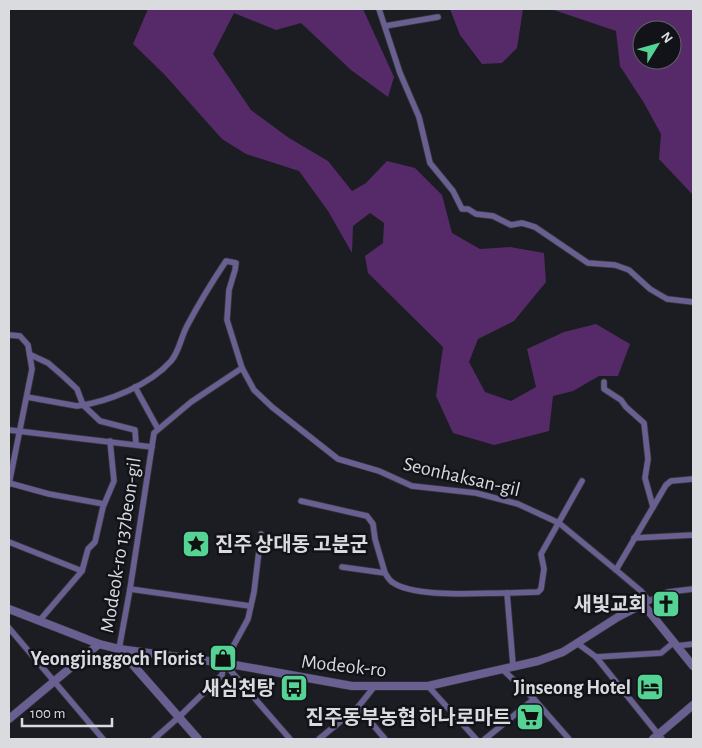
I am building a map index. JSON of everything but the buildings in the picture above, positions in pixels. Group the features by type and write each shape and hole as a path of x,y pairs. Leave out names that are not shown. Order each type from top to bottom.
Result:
{"street":[{"path":"379,9 400,73 419,117 430,163 453,191 462,209 468,209 476,214 493,216 511,225 522,223 535,226 588,263 615,265 629,270 650,289 667,298 693,302"},
{"path":"385,26 438,17"},
{"name":"Seonhaksan-gil","path":"136,387 147,382 172,360 185,328 226,260 236,263 229,290 227,320 242,368 254,390 272,407 338,459 379,471 412,486 476,493 518,504 559,523 641,591 646,602"},
{"path":"9,335 20,336 28,345 32,368 9,483 49,494 104,504"},
{"path":"31,355 48,363 77,389 83,405 100,421 135,430 136,444"},
{"path":"9,430 152,447 154,433 158,429 191,402 242,368"},
{"path":"604,382 604,389 621,400 644,423 648,459 646,478 653,507"},
{"path":"27,397 77,406 95,403 136,387 158,429"},
{"path":"40,620 82,571 88,549 95,542 104,504 114,481 110,441"},
{"name":"Modeok-ro 137beon-gil","path":"119,649 152,447"},
{"path":"616,570 666,485 671,481 693,479"},
{"path":"301,501 368,516 374,524 375,539 385,573 392,581 406,588 435,592 533,593 538,592 540,588 544,569 541,554 582,481"},
{"path":"154,739 220,678 224,663 248,618 254,592 261,534"},
{"path":"634,538 693,535"},
{"path":"9,542 82,571"},
{"path":"342,567 385,573"},
{"path":"693,588 668,592 646,602 693,666"},
{"path":"130,590 250,606"},
{"path":"508,594 513,665"},
{"name":"Modeok-ro","path":"9,609 99,644 119,649 224,663 352,686 374,687 428,686 538,660 562,652 646,602"},
{"path":"9,628 103,739"},
{"path":"577,643 596,657 658,738 693,704"},
{"path":"9,719 99,644"},
{"path":"596,657 661,653 675,644 693,644"},
{"path":"119,649 198,739"},
{"path":"224,663 290,739"},
{"path":"502,669 534,699 569,739"},
{"path":"428,686 476,739"},
{"path":"319,739 358,707 374,687"},
{"path":"485,739 534,699"},
{"path":"358,707 385,739"}],"shaded area":[{"path":"148,9 363,9 394,77 388,97 351,70 301,23 276,30 234,13 213,54 251,110 289,138 328,161 352,191 366,183 387,161 415,168 442,195 452,233 480,249 510,247 544,253 546,282 514,321 478,339 469,362 485,392 511,401 536,387 527,349 564,332 596,324 630,344 618,376 599,376 573,391 553,396 549,431 494,445 453,433 436,396 443,347 368,273 365,256 383,243 384,223 370,213 353,226 352,253 328,211 299,171 246,154 222,139 164,74 133,44"},
{"path":"450,9 523,9 517,48 502,63 482,64 460,35"},
{"path":"551,9 693,9 693,195 659,159 661,134 620,66 616,31"}],"place":[{"name":"진주 상대동 고분군","path":"196,544"},
{"name":"새빛교회","path":"666,604"},
{"name":"Yeongjinggoch Florist","path":"223,658"},
{"name":"Jinseong Hotel","path":"650,687"},
{"name":"새심천탕","path":"294,688"},
{"name":"진주동부농협 하나로마트","path":"530,717"}]}
